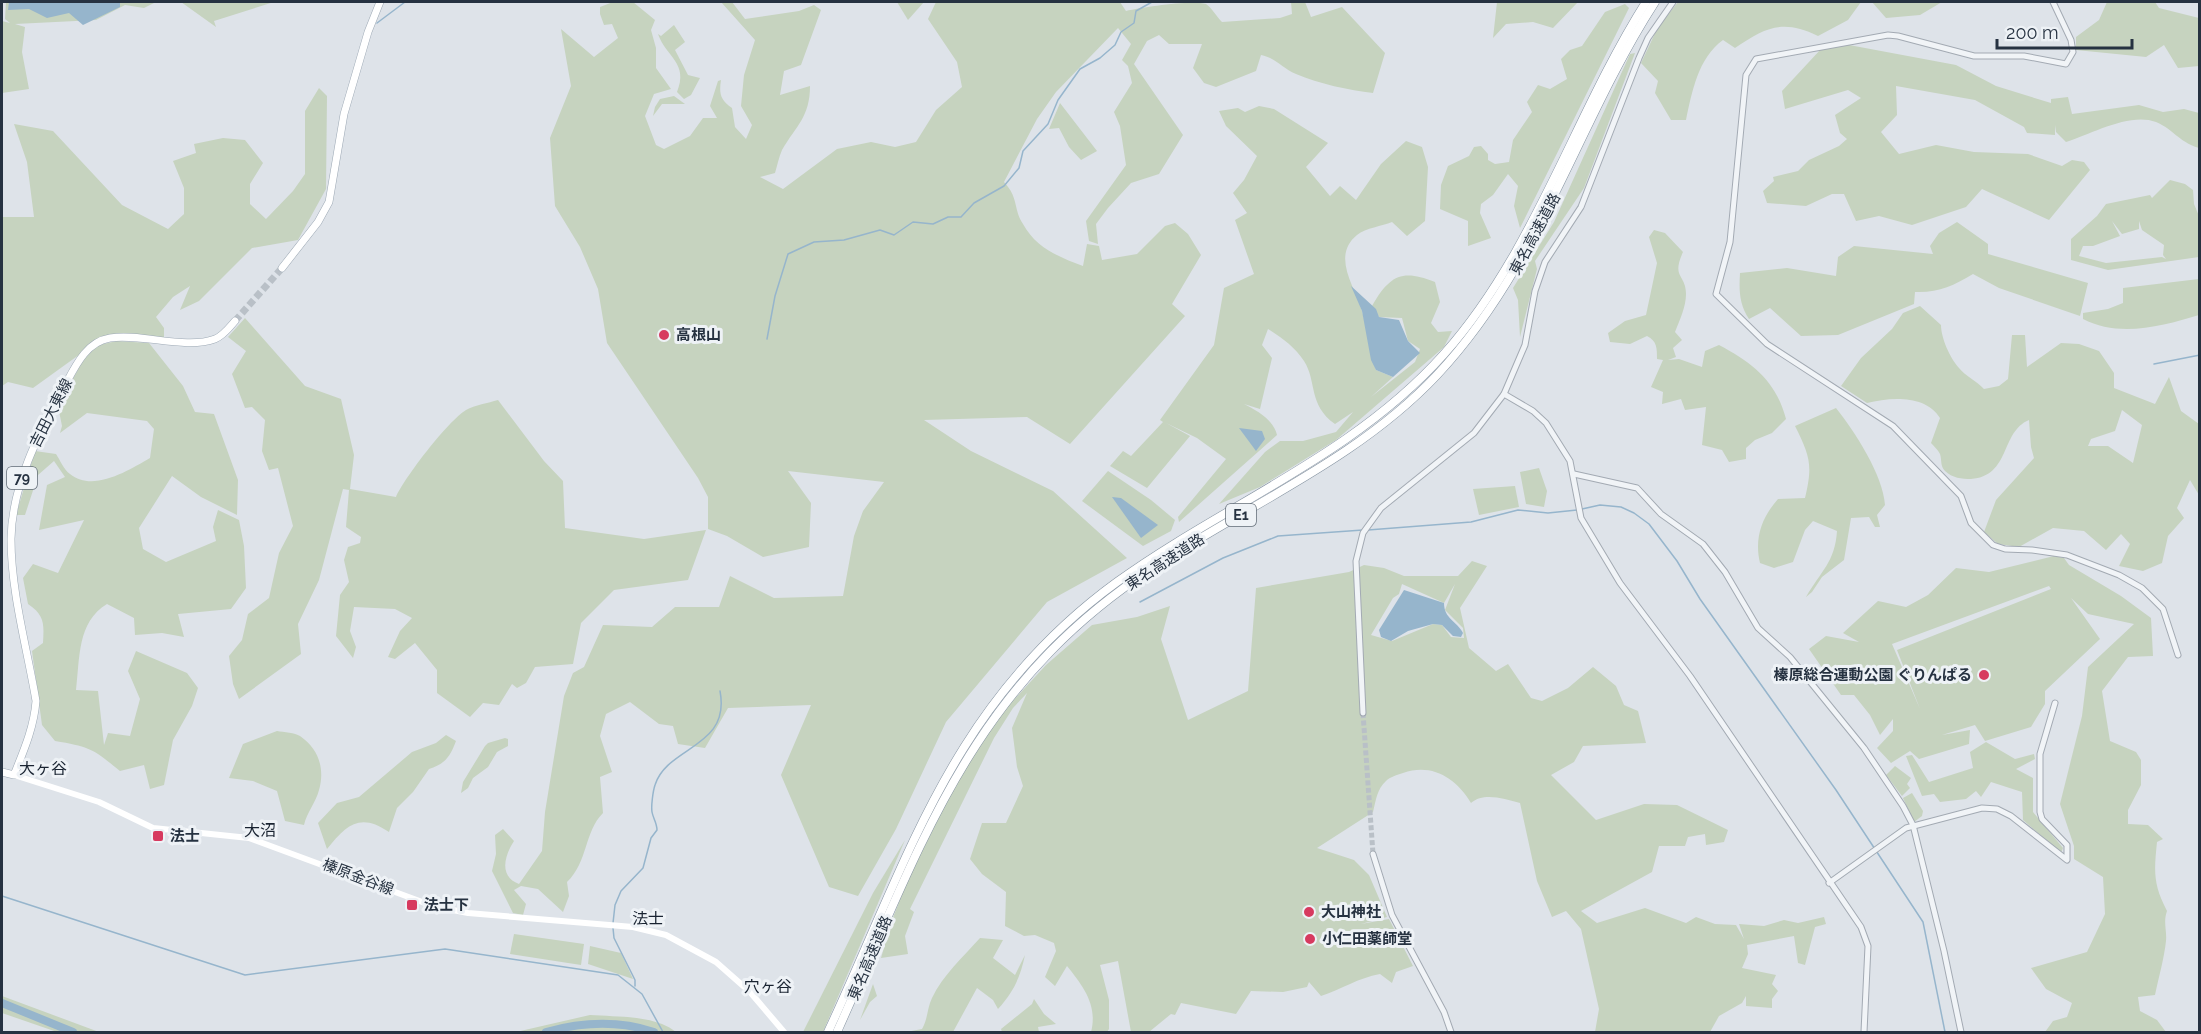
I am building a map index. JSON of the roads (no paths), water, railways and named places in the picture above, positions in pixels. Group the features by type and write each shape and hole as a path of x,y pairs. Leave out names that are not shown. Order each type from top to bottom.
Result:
{"highway":[{"name":"東名高速道路","path":"828,1032 920,824 955,758 995,700 1042,646 1103,592 1169,547 1348,438 1405,393 1444,354 1477,313 1504,272 1547,192 1601,79 1646,2"},
{"name":"東名高速道路","path":"837,1032 936,810 974,746 1014,690 1062,639 1119,591 1172,555 1342,454 1393,416 1437,375 1474,333 1512,278 1543,222 1612,76 1655,2"}],"main road":[{"path":"282,268 318,222 329,202 344,114 368,32 380,2"},
{"name":"吉田大東線","path":"14,774 33,727 36,701 14,570 11,537 21,480 43,425 74,367 86,352 100,341 122,337 200,342 215,339 235,321"},
{"path":"2,772 14,774"},
{"name":"榛原金谷線","path":"14,774 99,802 153,828 254,839 433,906 468,913 633,927 666,935 716,962 750,992 784,1032"}],"street":[{"path":"1364,713 1356,561 1364,530 1381,508 1474,433 1504,394 1525,345 1535,291 1545,262 1581,207 1639,58 1648,38 1673,2"},
{"path":"2053,2 2071,40 2073,52 2066,64 2024,56 1974,56 1898,36 1823,45 1756,58 1746,75 1730,242 1716,294 1767,344 1893,426 1961,496 1971,523 1993,544 2005,549 2067,555 2119,575 2142,588 2163,609 2178,655"},
{"path":"1504,394 1533,411 1546,423 1570,461 1574,474 1578,509 1586,528 1620,583 1690,676 1866,937 1864,1032"},
{"path":"1574,474 1637,488 1661,514 1703,543 1725,572 1758,628 1790,657 1864,748 1904,806 1913,825 1961,1032"},
{"path":"1829,883 1913,825 1983,808 1997,809 2067,860 2067,845 2042,819 2040,812 2040,754 2055,703"},
{"path":"1374,854 1392,915 1444,1012 1451,1032"}],"water":[{"path":"9,2 120,2 120,7 83,25 69,13 47,18 29,9 8,10"},
{"path":"1351,286 1376,309 1379,317 1399,320 1408,341 1420,353 1393,377 1376,370 1371,360 1362,311"},
{"path":"1239,428 1262,431 1265,439 1256,451"},
{"path":"1112,497 1121,498 1158,525 1141,538"},
{"path":"1404,590 1444,603 1446,613 1463,633 1461,637 1453,636 1442,625 1433,624 1408,631 1391,641 1381,637 1379,630"}],"waterway":[{"path":"377,23 405,2"},
{"path":"767,339 775,296 788,254 814,242 844,240 880,230 894,235 913,222 933,224 948,217 961,217 974,203 1004,186 1019,168 1023,151 1048,124 1058,100 1080,69 1100,58 1115,45 1121,32 1134,23 1136,11 1152,2"},
{"path":"2154,364 2200,355"},
{"path":"1582,509 1600,505 1621,507 1649,524 1836,790 1923,922 1945,1032"},
{"path":"1368,530 1471,522 1518,510 1548,513 1577,510"},
{"path":"1140,602 1223,558 1278,536 1363,530"},
{"path":"613,923 615,905 621,891 643,868 651,838 657,830 652,809 655,785 662,772 707,736 716,724 721,710 720,691"},
{"path":"2,896 245,975 445,949 618,975 642,994 663,1032"},
{"path":"613,928 614,938 635,980 635,986"},
{"path":"2,1003 73,1032"},
{"path":"546,1032 586,1024 614,1024 654,1032"}],"tunnel":[{"path":"235,321 282,268"},
{"path":"1363,713 1373,854"}],"place":[{"name":"高根山","path":"664,335"},
{"name":"榛原総合運動公園 ぐりんぱる","path":"1984,675"},
{"name":"法士","path":"158,836"},
{"name":"法士下","path":"412,905"},
{"name":"大山神社","path":"1309,912"},
{"name":"小仁田薬師堂","path":"1310,939"}],"district":[{"name":"大ヶ谷","path":"43,768"},
{"name":"大沼","path":"260,830"},
{"name":"法士","path":"648,918"},
{"name":"穴ヶ谷","path":"768,986"}]}
